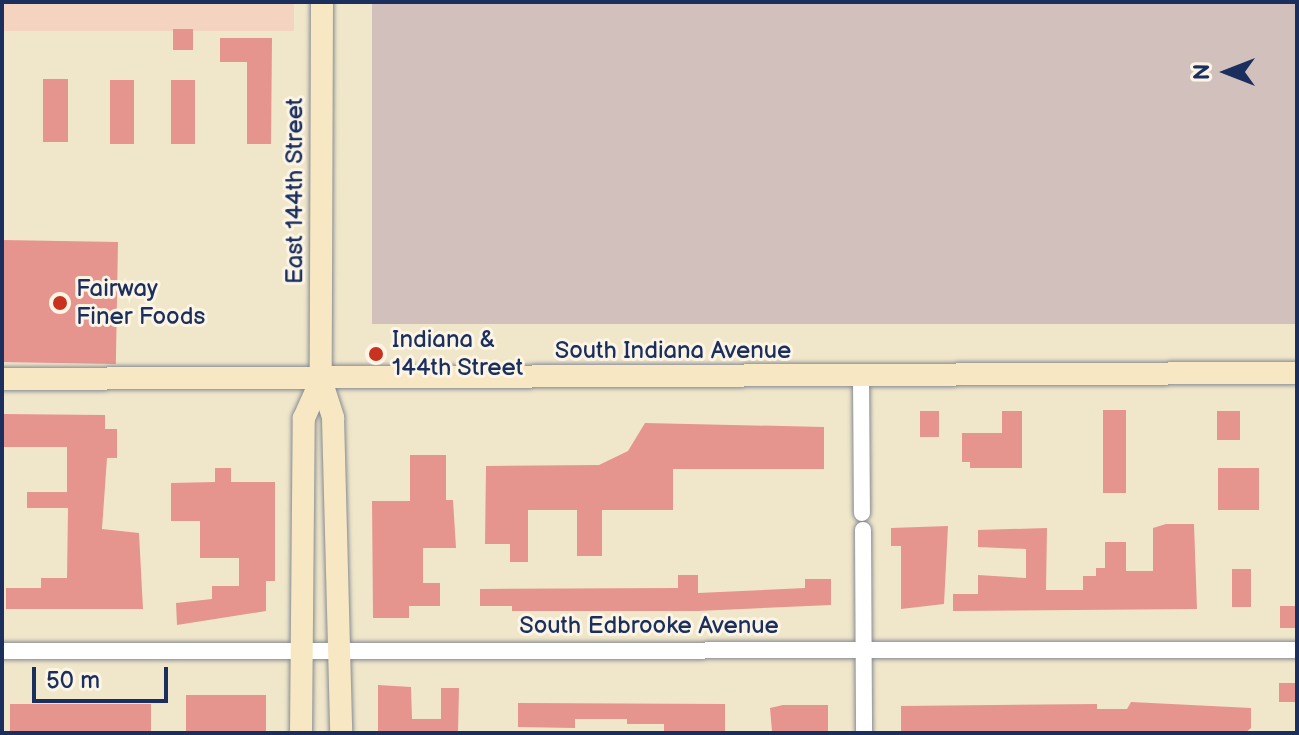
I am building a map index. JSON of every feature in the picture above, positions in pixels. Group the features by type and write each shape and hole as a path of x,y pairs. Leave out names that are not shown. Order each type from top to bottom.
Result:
{"main road":[{"name":"East 144th Street","path":"322,2 321,380 333,418 341,733"},
{"name":"South Indiana Avenue","path":"2,379 321,380 1297,373"},
{"name":"East 144th Street","path":"301,733 304,418 321,380"}],"street":[{"path":"861,376 864,733"},
{"name":"South Edbrooke Avenue","path":"2,651 1297,650"}],"shaded area":[{"path":"2,2 294,2 294,31 2,31"},
{"path":"372,2 1297,2 1297,324 372,324"}],"building":[{"path":"173,29 193,29 193,50 173,50"},
{"path":"220,38 272,38 271,144 247,144 247,62 220,62"},
{"path":"43,79 68,79 68,142 43,142"},
{"path":"110,80 134,80 134,144 110,144"},
{"path":"171,80 195,80 195,144 171,144"},
{"name":"Fairway Finer Foods","path":"2,240 118,242 116,364 2,362"},
{"path":"1103,410 1126,410 1126,493 1103,493"},
{"path":"920,411 939,411 939,437 920,437"},
{"path":"1002,411 1022,411 1022,468 970,468 970,462 962,462 962,433 1002,433"},
{"path":"1217,411 1240,411 1240,440 1217,440"},
{"path":"2,414 105,415 105,429 117,429 117,458 107,458 102,529 139,533 143,609 6,609 6,588 41,588 41,578 67,578 68,508 27,508 27,492 67,492 67,447 2,447"},
{"path":"645,423 824,427 824,469 673,469 673,510 602,510 602,556 577,556 577,510 528,510 528,562 510,562 510,544 485,544 486,466 599,465 628,451"},
{"path":"410,455 446,455 446,500 453,500 456,548 423,548 423,583 440,583 440,606 409,606 409,618 373,618 372,501 410,501"},
{"path":"215,468 231,468 231,482 275,482 275,581 266,581 266,611 177,625 176,603 212,599 212,586 239,586 239,558 200,558 200,521 171,521 171,483 215,482"},
{"path":"1218,468 1259,468 1259,510 1218,510"},
{"path":"1166,524 1194,524 1197,609 953,611 953,594 978,594 978,575 1026,578 1026,549 978,547 978,530 1047,528 1046,590 1083,590 1083,576 1096,576 1096,568 1105,568 1105,542 1126,542 1126,571 1153,571 1153,528"},
{"path":"948,526 944,604 901,609 901,546 891,546 891,528"},
{"path":"1232,569 1251,569 1251,607 1232,607"},
{"path":"678,575 698,575 698,593 805,588 805,579 831,579 831,605 698,611 512,611 512,606 480,606 480,589 678,588"},
{"path":"1280,606 1297,606 1297,628 1280,628"},
{"path":"1279,683 1296,683 1296,702 1279,702"},
{"path":"378,685 411,687 412,719 441,719 441,688 459,688 458,733 378,733"},
{"path":"186,695 266,695 266,731 186,731"},
{"path":"1131,702 1251,708 1251,728 1245,733 901,733 901,706 1097,704 1097,709 1127,709"},
{"path":"518,703 725,704 725,732 664,733 664,724 627,724 627,719 575,719 575,728 518,727"},
{"path":"10,704 151,704 151,733 10,733"},
{"path":"828,705 828,733 772,731 770,708"}],"place":[{"name":"Fairway Finer Foods","path":"60,303"},
{"name":"Indiana & 144th Street","path":"376,354"}]}
